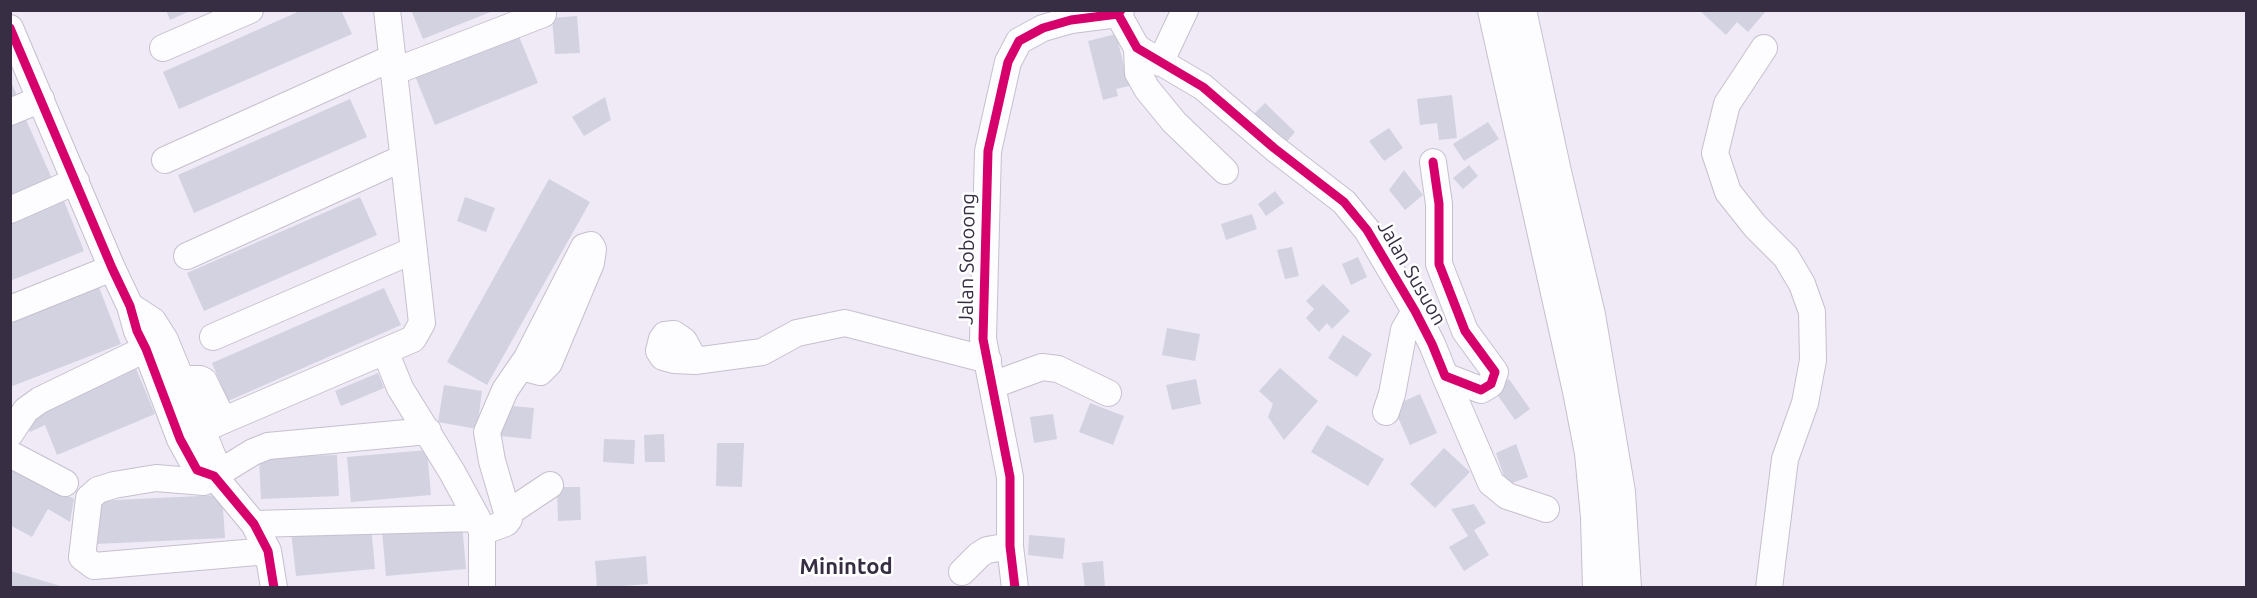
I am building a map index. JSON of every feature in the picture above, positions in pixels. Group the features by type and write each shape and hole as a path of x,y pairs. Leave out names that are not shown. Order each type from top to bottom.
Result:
{"main road":[{"path":"1494,10 1539,205 1591,453 1597,517 1599,588"},
{"path":"1520,10 1591,326 1619,492 1624,588"}],"street":[{"path":"163,48 250,10"},
{"path":"180,439 413,339 422,323 387,10"},
{"path":"1160,63 1185,10"},
{"name":"Jalan Susuon","path":"1119,12 1137,48 1203,87 1274,148 1344,202 1367,230 1416,311 1445,376 1481,390 1491,384 1495,372 1465,331 1439,264 1439,204 1433,162"},
{"name":"Jalan Soboong","path":"1015,588 1011,546 1010,477 983,339 988,151 1008,62 1019,41 1043,28 1071,20 1119,12"},
{"path":"165,159 393,65 543,14"},
{"path":"10,28 130,306 153,321 155,344 171,384 213,457 214,476"},
{"path":"1137,48 1138,73 1147,88 1174,122 1225,171"},
{"path":"1764,48 1727,104 1715,153 1728,192 1755,226 1786,257 1802,284 1812,312 1813,360 1804,403 1785,459 1769,588"},
{"path":"10,112 41,99"},
{"path":"187,256 403,158"},
{"path":"10,210 76,181"},
{"path":"213,337 414,250"},
{"path":"10,309 112,268"},
{"path":"1386,412 1392,394 1404,330 1416,311"},
{"path":"695,361 762,352 797,333 845,323 988,360"},
{"path":"10,435 26,410 40,400 155,344"},
{"path":"385,351 400,388 428,431 480,525 482,588"},
{"path":"254,524 480,525 506,523 509,519 508,513 492,461 487,432 505,390 527,358"},
{"path":"993,385 1042,367 1058,369 1108,393"},
{"path":"1445,376 1487,492 1499,491 1507,496 1546,509"},
{"path":"171,384 196,378 204,381 223,420"},
{"path":"171,384 180,439 197,470 214,476 254,524 268,551 274,588"},
{"path":"268,551 94,566 82,557 89,498 98,490 114,485 156,478 204,482 253,452 268,446 428,431"},
{"path":"10,454 65,483"},
{"path":"508,513 550,485"},
{"path":"962,572 987,550 1011,546"}],"building":[{"path":"166,10 192,10 170,20"},
{"path":"302,10 341,10 352,34 179,109 163,72"},
{"path":"411,10 493,10 493,11 423,39"},
{"path":"1699,10 1767,10 1748,32 1737,22 1726,35"},
{"path":"577,16 580,53 555,54 552,18"},
{"path":"518,34 538,83 435,125 415,76"},
{"path":"1116,34 1129,86 1116,89 1118,96 1103,100 1088,41"},
{"path":"10,80 18,97 10,100"},
{"path":"1452,95 1457,138 1439,140 1437,123 1420,125 1417,99"},
{"path":"605,97 611,120 584,136 572,117"},
{"path":"350,99 367,137 194,213 178,175"},
{"path":"1265,103 1295,132 1283,146 1252,116"},
{"path":"24,115 53,181 10,199 10,121"},
{"path":"1488,122 1499,139 1464,161 1453,144"},
{"path":"1389,128 1403,148 1384,161 1369,141"},
{"path":"1469,165 1478,176 1463,189 1453,178"},
{"path":"1404,170 1423,195 1405,210 1389,190"},
{"path":"549,179 590,202 487,385 447,362"},
{"path":"1275,191 1284,203 1266,216 1258,204"},
{"path":"360,197 377,235 204,311 187,273"},
{"path":"465,197 495,208 486,232 457,221"},
{"path":"64,201 84,251 10,281 10,222"},
{"path":"1252,214 1257,229 1226,240 1221,224"},
{"path":"1292,247 1299,276 1285,279 1277,250"},
{"path":"1358,257 1367,277 1351,285 1342,264"},
{"path":"95,277 121,344 10,387 10,310"},
{"path":"1323,284 1350,311 1332,329 1327,323 1319,332 1306,318 1314,309 1306,301"},
{"path":"384,288 401,325 228,401 212,363"},
{"path":"1167,328 1200,334 1195,361 1162,355"},
{"path":"1343,335 1372,354 1357,377 1328,358"},
{"path":"135,366 155,414 57,455 45,425 30,432 23,416"},
{"path":"1280,368 1318,401 1284,440 1268,417 1273,404 1259,391"},
{"path":"378,373 384,388 341,406 335,391"},
{"path":"1196,379 1201,404 1172,410 1166,385"},
{"path":"1509,379 1530,409 1515,420 1494,390"},
{"path":"444,385 482,391 477,429 438,422"},
{"path":"1420,394 1437,433 1410,445 1393,406"},
{"path":"1090,403 1124,416 1113,445 1079,432"},
{"path":"502,405 534,408 531,439 500,436"},
{"path":"1053,414 1057,439 1034,443 1030,417"},
{"path":"1327,425 1384,459 1368,486 1311,452"},
{"path":"664,434 665,462 645,462 644,435"},
{"path":"604,439 635,440 634,464 603,462"},
{"path":"717,443 744,443 742,487 716,486"},
{"path":"1516,444 1528,477 1507,485 1496,453"},
{"path":"1444,448 1470,472 1435,508 1410,484"},
{"path":"427,450 431,495 351,502 347,457"},
{"path":"337,455 339,496 261,499 259,457"},
{"path":"10,462 74,499 70,522 48,509 32,537 10,525"},
{"path":"557,487 580,487 581,520 558,521"},
{"path":"222,495 225,538 96,544 94,501"},
{"path":"1474,504 1486,523 1474,530 1489,555 1464,571 1449,547 1468,536 1451,509"},
{"path":"462,524 466,569 386,576 382,530"},
{"path":"371,525 375,569 296,576 291,531"},
{"path":"1029,535 1065,538 1063,559 1028,555"},
{"path":"646,556 648,584 597,588 595,561"},
{"path":"1103,561 1105,588 1085,588 1082,563"},
{"path":"10,571 64,587 64,588 10,588"}],"cycle path":[{"path":"1015,588 1010,546 1010,477 983,339 988,151 1008,62 1019,41 1043,28 1071,20 1118,14 1121,10"},
{"path":"1118,14 1137,48 1203,87 1274,148 1344,202 1367,230 1415,311 1445,376 1481,390 1491,384 1495,372 1465,331 1439,264 1439,204 1433,162"},
{"path":"10,28 130,306 137,331 180,439 197,470 214,476 254,524 268,551 274,588"}],"district":[{"name":"Minintod","path":"846,567"}]}
